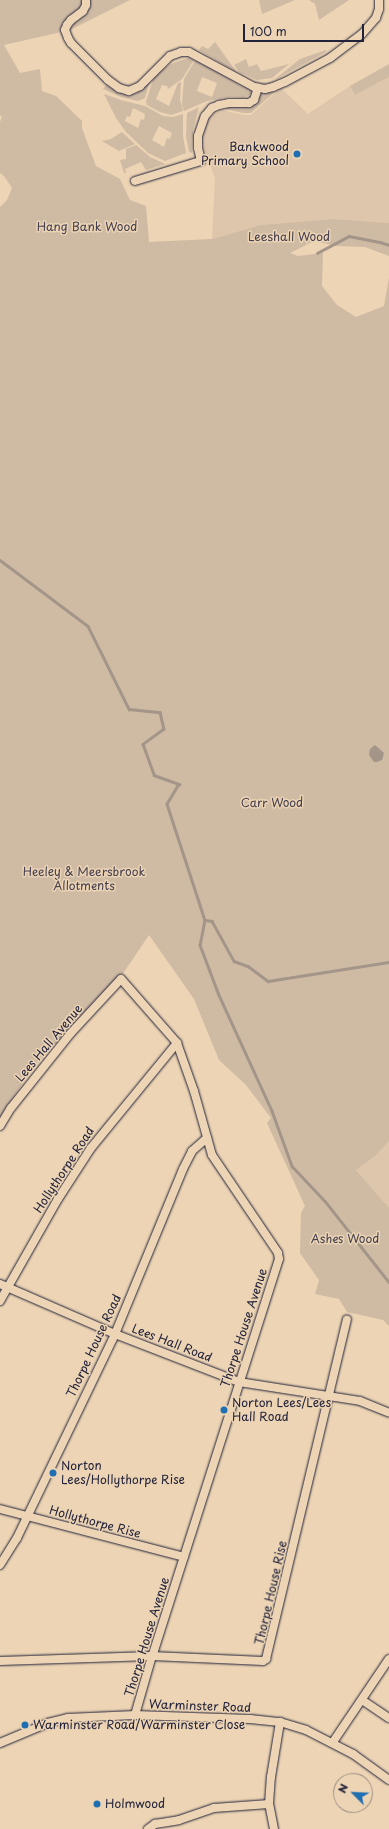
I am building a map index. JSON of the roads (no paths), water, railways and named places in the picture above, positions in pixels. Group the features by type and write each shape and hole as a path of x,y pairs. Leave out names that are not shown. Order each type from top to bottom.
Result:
{"street":[{"path":"86,0 86,5 83,10 67,25 66,30 68,38 71,43 94,66 124,91 133,90 149,78 170,56 181,52 189,52 258,88 264,89 285,82 330,58 362,34 372,24 379,9 379,0"},
{"path":"136,181 201,161 198,148 198,136 205,116 212,108 219,105 229,103 249,103 254,100 258,88"},
{"name":"Thorpe House Avenue","path":"121,979 177,1043 194,1091 212,1155 278,1253 279,1260 152,1656 136,1715"},
{"name":"Lees Hall Avenue","path":"0,1126 11,1108 70,1034 121,979"},
{"name":"Hollythorpe Road","path":"0,1301 3,1285 91,1148 177,1043"},
{"name":"Thorpe House Road","path":"0,1565 17,1538 26,1516 115,1334 183,1169 192,1151 207,1138"},
{"name":"Lees Hall Road","path":"3,1285 115,1334 239,1382 360,1401 389,1413"},
{"name":"Thorpe House Rise","path":"0,1661 152,1656 263,1661 268,1656 347,1320"},
{"name":"Hollythorpe Rise","path":"0,1509 184,1557"},
{"path":"333,1742 389,1659"},
{"path":"362,1700 389,1718"},
{"name":"Warminster Road","path":"0,1743 48,1723 68,1718 136,1715 250,1719 280,1722 306,1730 333,1742 353,1754 389,1780"},
{"path":"274,1829 269,1804 270,1777 280,1722"},
{"path":"148,1829 155,1824 179,1820 214,1808 269,1804"}],"waterway":[{"path":"317,253 349,236 389,245"},
{"path":"0,560 88,626 129,709 160,712 164,729 143,744 154,775 179,784 167,804 205,920 200,945 219,995 272,1111 292,1166 325,1201 389,1282"},
{"path":"205,920 212,921 234,961 248,966 268,981 389,962"}],"place":[{"name":"Bankwood Primary School","path":"297,154"},
{"name":"Norton Lees/Lees Hall Road","path":"224,1410"},
{"name":"Norton Lees/Hollythorpe Rise","path":"53,1473"},
{"name":"Warminster Road/Warminster Close","path":"25,1725"},
{"name":"Holmwood","path":"97,1804"}],"park label":[{"name":"Hang Bank Wood","path":"87,227"},
{"name":"Leeshall Wood","path":"289,237"},
{"name":"Carr Wood","path":"272,803"},
{"name":"Heeley & Meersbrook Allotments","path":"84,879"},
{"name":"Ashes Wood","path":"345,1239"}]}
